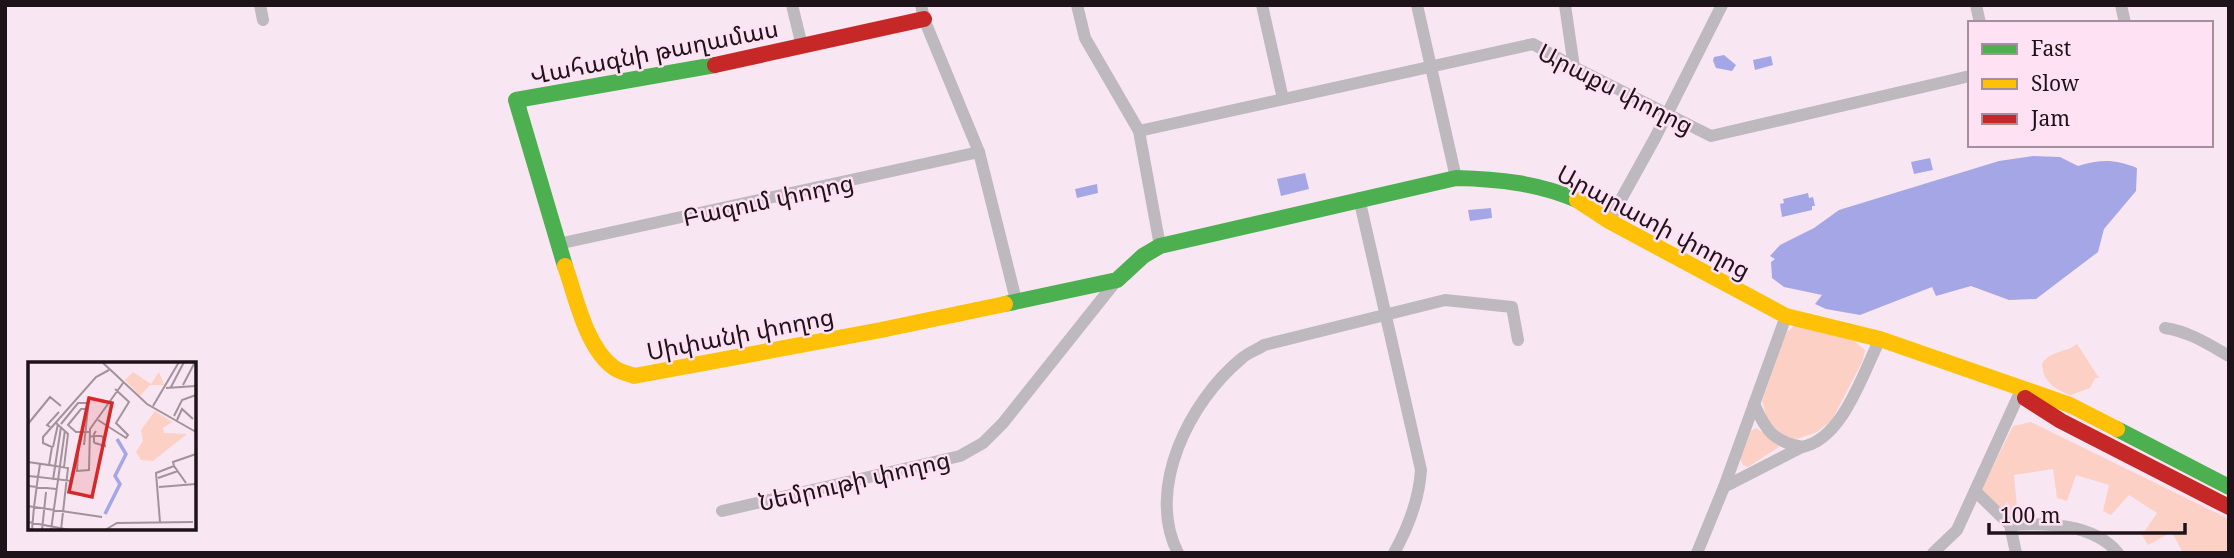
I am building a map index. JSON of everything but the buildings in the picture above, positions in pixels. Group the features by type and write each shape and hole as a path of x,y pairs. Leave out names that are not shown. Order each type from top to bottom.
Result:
{"street":[{"path":"260,5 263,20"},
{"path":"792,5 802,46"},
{"path":"1077,5 1084,38 1139,131 1160,246"},
{"path":"1262,5 1283,99"},
{"path":"1417,5 1456,178"},
{"path":"1565,5 1574,67"},
{"path":"1609,221 1722,5"},
{"path":"922,12 979,152 1016,300"},
{"name":"Վահագնի թաղամաս","path":"516,100 733,62 802,46 922,12"},
{"name":"Արաքս փողոց","path":"1139,131 1533,44 1711,136 1968,76"},
{"name":"Սիփանի փողոց","path":"516,100 583,319 599,354 615,369 634,376 881,330 1117,280"},
{"name":"Բազում փողոց","path":"558,244 979,152"},
{"name":"Արարատի փողոց","path":"1117,280 1143,256 1160,246 1359,198 1456,178 1494,179 1536,185 1575,199 1609,221 1786,316 1880,339 2016,389 2070,405 2229,488"},
{"path":"1359,198 1421,470 1419,495 1413,515 1394,553"},
{"name":"Նեմրութի փողոց","path":"722,511 960,456 983,443 1003,423 1117,280"},
{"path":"1178,553 1170,534 1167,511 1167,488 1177,449 1193,416 1243,356 1264,345 1445,300 1512,307 1518,340"},
{"path":"1697,553 1786,316"},
{"path":"2165,328 2198,338 2229,356"},
{"path":"1724,487 1802,447 1815,444 1840,420 1880,339"},
{"path":"1933,553 1957,530 2016,389"},
{"name":"Արարատի փողոց","path":"2016,389 2061,421 2229,507"},
{"path":"1754,404 1762,422 1774,437 1786,444 1802,447"},
{"path":"1975,491 2010,525 2016,553"},
{"path":"2010,525 2038,523 2077,528 2110,544 2118,553"}],"shaded area":[{"path":"1795,326 1854,341 1865,350 1863,360 1832,420 1817,432 1797,439 1782,435 1768,421 1762,401 1786,332"},
{"path":"2077,344 2099,378 2095,378 2090,388 2070,395 2050,384 2042,364 2049,356"},
{"path":"2031,422 2229,519 2229,553 2183,553 2172,532 2148,545 2142,535 2157,513 2129,495 2111,515 2103,511 2109,485 2076,475 2067,501 2057,498 2053,469 2014,475 2017,507 2023,507 2024,518 2010,520 1981,490 2013,426"},
{"path":"1756,428 1776,441 1779,447 1748,467 1743,465 1740,459 1751,431"}],"water":[{"path":"1724,55 1736,65 1732,71 1716,68 1714,57"},
{"path":"1771,56 1773,65 1755,70 1753,60"},
{"path":"2033,156 2060,157 2078,166 2108,161 2137,168 2136,191 2104,229 2098,252 2036,299 2009,300 1971,286 1936,296 1932,287 1860,315 1826,309 1815,304 1822,295 1784,287 1772,278 1771,262 1775,259 1770,256 1780,245 1814,228 1839,210 1999,161"},
{"path":"1930,158 1933,170 1914,174 1911,162"},
{"path":"1305,173 1309,189 1281,196 1277,179"},
{"path":"1097,184 1098,193 1077,198 1075,189"},
{"path":"1808,193 1809,198 1813,197 1815,206 1812,206 1812,210 1782,217 1780,204 1784,203 1783,199"},
{"path":"1491,208 1492,218 1470,221 1468,210"}],"traffic: fast":[{"path":"565,266 516,100 715,65"},
{"path":"1005,304 1117,280 1143,256 1160,246 1456,178 1518,183 1577,200"},
{"path":"2117,429 2229,487"}],"traffic: slow":[{"path":"1577,200 1609,221 1786,316 1880,339 2070,405 2117,429"},
{"path":"565,266 583,321 596,347 613,367 634,376 1005,304"}],"traffic: jam":[{"path":"715,65 924,19"},
{"path":"2025,398 2061,421 2229,507"}]}
